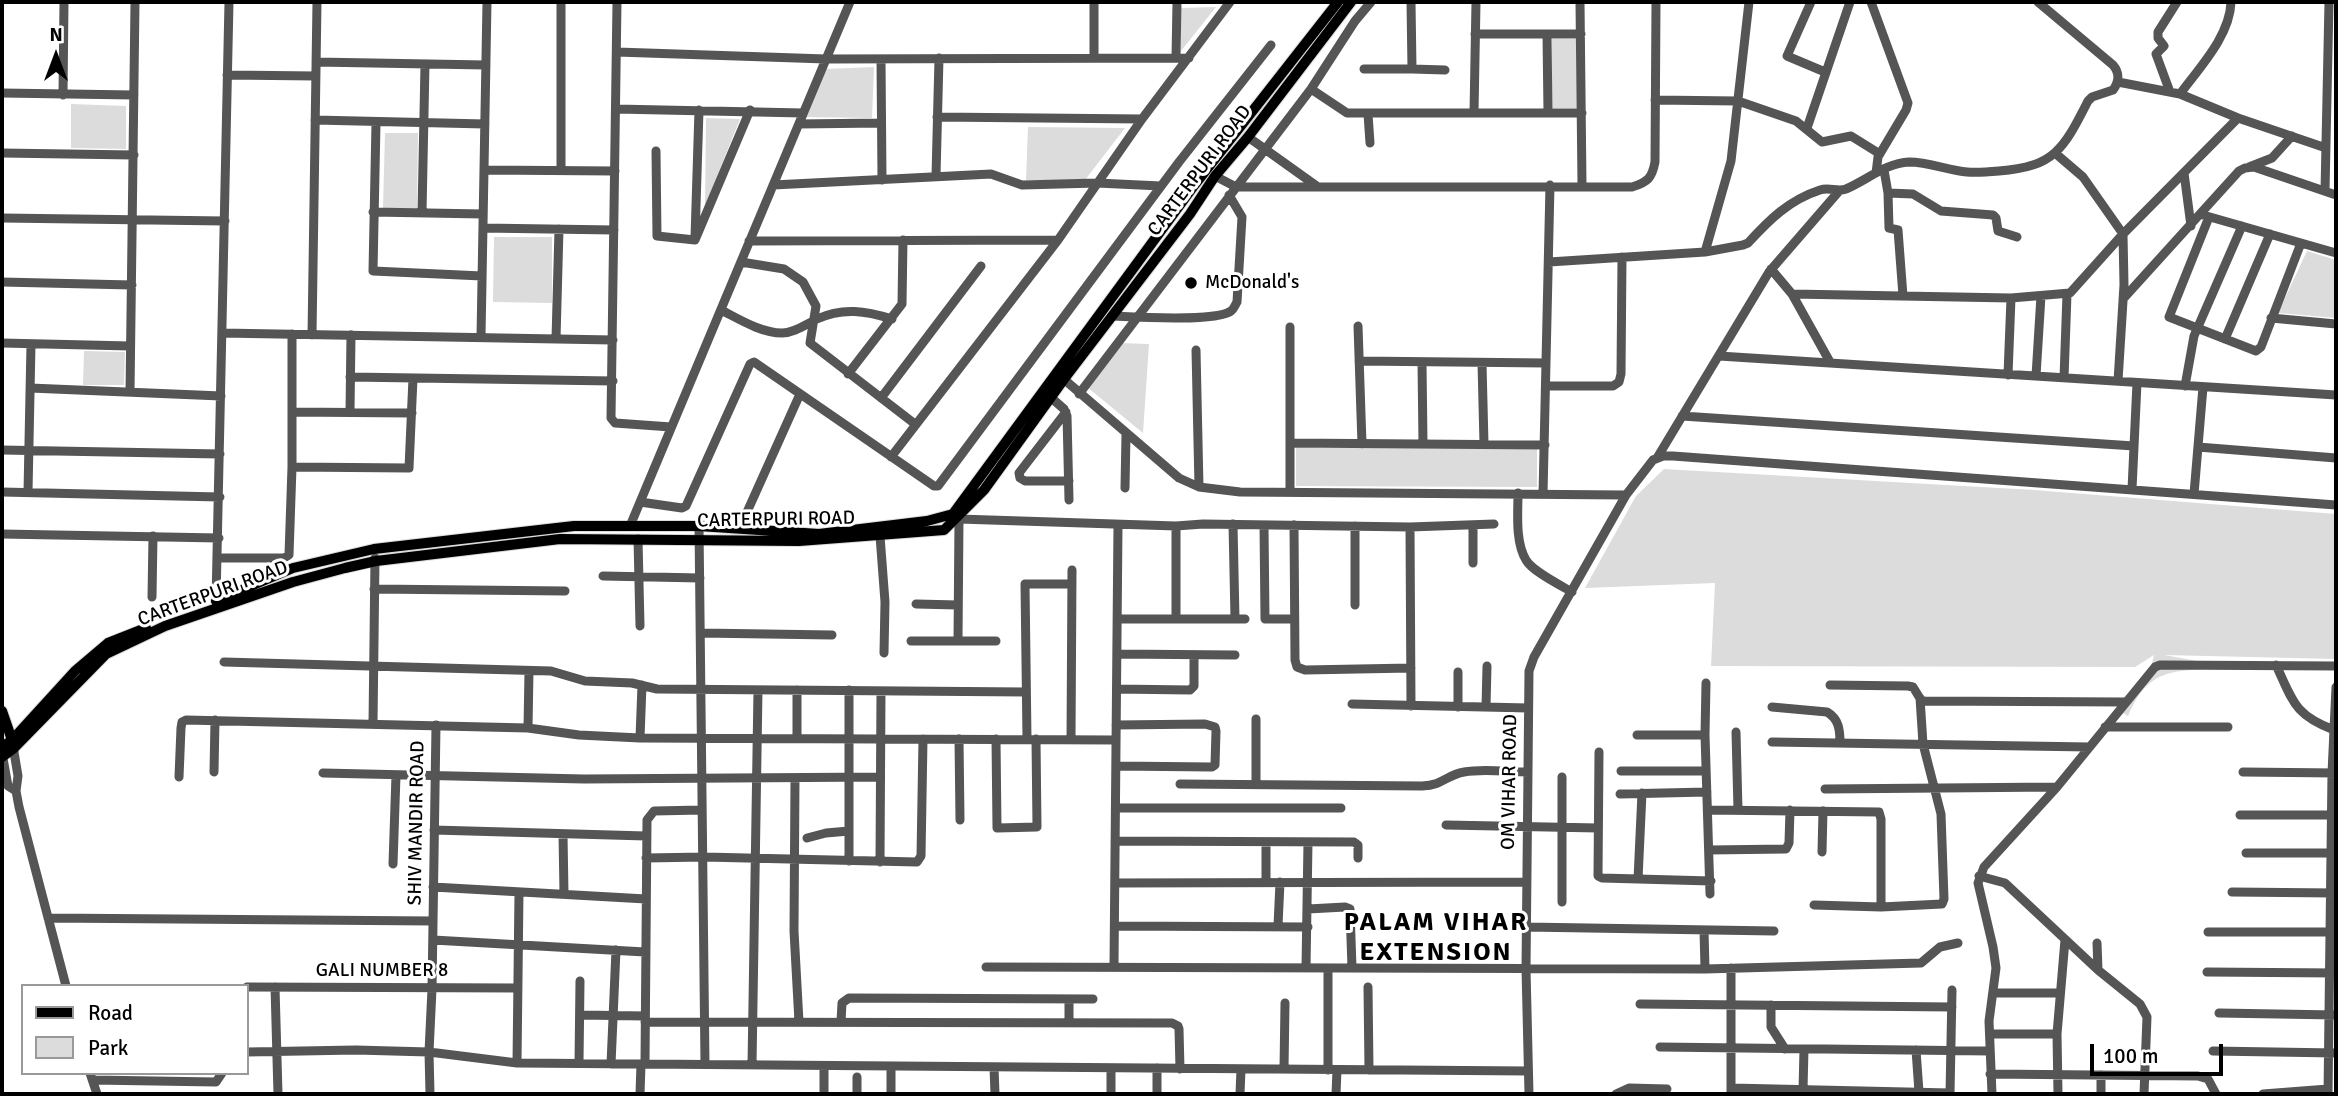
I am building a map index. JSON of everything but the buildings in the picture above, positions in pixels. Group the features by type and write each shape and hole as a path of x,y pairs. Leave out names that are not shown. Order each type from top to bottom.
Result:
{"main road":[{"name":"CARTERPURI ROAD","path":"7,747 106,654 165,626 375,555 560,540 799,541 956,517 1047,395 1237,129 1338,2"},
{"name":"CARTERPURI ROAD","path":"1060,376 1112,316 1190,214 1215,176 1351,2"},
{"name":"CARTERPURI ROAD","path":"2,757 7,747 75,671 108,643 290,569 573,526 699,526 819,534 877,531"},
{"path":"290,569 296,582"},
{"path":"2,711 7,747"}],"street":[{"path":"63,94 64,2"},
{"path":"130,392 135,2"},
{"path":"216,601 229,2"},
{"path":"312,335 317,2"},
{"path":"481,337 487,2"},
{"path":"561,2 561,170"},
{"path":"617,2 612,422 671,427"},
{"path":"630,526 850,2"},
{"path":"1094,2 1094,58"},
{"path":"1176,58 1177,2"},
{"path":"891,457 1058,240 1142,120 1230,2"},
{"path":"1079,394 1311,89 1355,21 1371,2"},
{"path":"1411,2 1412,69"},
{"path":"1474,113 1476,2"},
{"path":"1580,2 1582,186"},
{"path":"1233,191 1550,185 1632,187 1646,183 1650,179 1655,162 1656,2"},
{"path":"1705,252 1730,169 1749,2"},
{"path":"1811,2 1787,56 1825,72"},
{"path":"1807,128 1850,2"},
{"path":"1871,2 1908,103 1880,154 1880,171 1888,193 1889,228 1898,230 1903,296"},
{"path":"1549,262 1705,252 1748,243 1784,208 1820,190 1840,190 1880,171 1912,162 1969,172 2014,170 2038,164 2055,153 2066,141 2092,97 2113,90 2118,82 2117,70 2113,65 2038,2"},
{"path":"2175,93 2156,54 2164,46 2158,38 2158,32 2177,2"},
{"path":"2175,93 2215,44 2226,23 2231,2"},
{"path":"2325,191 2329,2"},
{"path":"1475,34 1581,34"},
{"path":"1547,34 1548,113"},
{"path":"640,502 682,508 686,506 752,362 757,362 933,486 941,484 1161,186 1271,45"},
{"path":"617,52 826,59 1189,58"},
{"path":"936,176 939,58"},
{"path":"880,59 882,180"},
{"path":"316,62 485,65"},
{"path":"422,213 425,64"},
{"path":"1364,69 1445,70"},
{"path":"227,75 316,76"},
{"path":"2118,82 2175,93 2326,148"},
{"path":"1311,89 1340,111 1347,113 1582,113"},
{"path":"2,93 134,94"},
{"path":"1655,100 1738,101 1776,113 1807,128 1822,142 1852,136 1880,154"},
{"path":"616,109 803,113"},
{"path":"695,240 699,110"},
{"path":"695,240 750,110"},
{"path":"1368,114 1370,143"},
{"path":"937,117 1142,120"},
{"path":"2064,378 2067,294 2238,118"},
{"path":"315,120 485,124"},
{"path":"376,123 373,271 482,276"},
{"path":"799,124 880,123"},
{"path":"2292,136 2272,158 2239,171 2205,216 2169,314 2171,318 2258,351 2301,243"},
{"path":"1248,137 1320,188"},
{"path":"656,151 657,236 695,240"},
{"path":"2,153 134,155"},
{"path":"2055,153 2088,183 2123,234 2123,299 2118,382"},
{"path":"2247,168 2254,167 2336,195"},
{"path":"484,170 615,171"},
{"path":"2184,173 2191,226"},
{"path":"773,186 991,174 1022,185 1097,183 1161,186"},
{"path":"1112,316 1217,316 1231,311 1237,302 1242,218 1233,191 1215,176"},
{"path":"1544,494 1550,185"},
{"name":"OM VIHAR ROAD","path":"1528,1094 1526,928 1528,708 1531,665 1626,495 1648,464 1657,458 1770,269 1840,190"},
{"path":"1888,193 1913,194 1941,211 1993,215 1998,231 2017,237"},
{"path":"373,212 482,214"},
{"path":"2123,299 2191,226 2205,216"},
{"path":"2205,216 2336,253"},
{"path":"2,218 225,221"},
{"path":"2185,386 2196,328 2242,226"},
{"path":"483,228 614,230"},
{"path":"556,339 559,229"},
{"path":"2225,339 2270,234"},
{"path":"848,374 892,319 904,298 903,240"},
{"path":"749,241 1058,240"},
{"path":"1546,386 1613,386 1619,382 1622,257"},
{"path":"741,262 784,269 803,282 814,300 815,320 810,332 810,343 915,424"},
{"path":"881,398 981,266"},
{"path":"1770,269 1792,294 1830,362"},
{"path":"2,282 131,285"},
{"path":"1792,294 2011,298 2067,294"},
{"path":"2036,376 2040,296"},
{"path":"2008,375 2011,298"},
{"path":"721,310 760,328 780,333 835,313 850,311 892,319"},
{"path":"2271,318 2336,324"},
{"path":"1358,326 1362,443"},
{"path":"1290,327 1290,491"},
{"path":"222,333 613,340"},
{"path":"218,558 287,557 292,467 292,334"},
{"path":"350,412 351,335"},
{"path":"2,343 131,346"},
{"path":"28,492 31,344"},
{"path":"1196,350 1199,487"},
{"path":"1719,356 2336,395"},
{"path":"1359,361 1546,363"},
{"path":"1422,362 1423,444"},
{"path":"1482,363 1484,444"},
{"path":"1060,376 1179,478 1199,487 1240,492 1626,495"},
{"path":"350,377 612,381"},
{"path":"292,467 409,468 413,378"},
{"path":"2132,489 2137,383"},
{"path":"2194,494 2203,387"},
{"path":"30,388 221,396"},
{"path":"747,512 800,394"},
{"path":"1047,395 1066,412 1069,500"},
{"path":"292,412 412,413"},
{"path":"1066,412 1019,472 1020,478 1025,481 1069,481"},
{"path":"1682,416 2134,446"},
{"path":"1125,488 1126,434"},
{"path":"1290,443 1545,445"},
{"path":"2198,447 2336,458"},
{"path":"2,450 220,454"},
{"path":"1657,458 1674,456 2336,505"},
{"path":"2,492 220,497"},
{"path":"1518,493 1519,530 1525,559 1532,567 1572,592"},
{"path":"958,641 956,517 1176,526 1233,524 1410,527 1494,524"},
{"path":"1114,967 1118,524"},
{"path":"1118,619 1240,619 1233,524"},
{"path":"1264,525 1265,619 1294,619"},
{"path":"1293,525 1294,660 1300,669 1411,668"},
{"path":"699,526 705,1065"},
{"path":"1176,526 1177,620"},
{"path":"1355,526 1355,605"},
{"path":"1473,526 1473,562"},
{"path":"1410,527 1411,706"},
{"path":"877,531 885,602 884,653"},
{"path":"2,534 219,538"},
{"path":"152,597 153,536"},
{"path":"638,539 640,626"},
{"path":"373,724 375,555"},
{"path":"1071,740 1072,570"},
{"path":"603,576 700,578"},
{"path":"996,739 997,828 1037,827 1032,739 1026,692 1025,584 1072,584"},
{"path":"374,589 565,591"},
{"path":"916,604 958,605"},
{"path":"701,633 832,635"},
{"path":"911,641 996,641"},
{"path":"1117,654 1235,655"},
{"path":"1117,689 1190,690 1194,686 1194,655"},
{"path":"224,662 564,673 585,681 642,685 657,689 1026,692"},
{"path":"1992,1094 1989,1021 1995,958 1980,895 1979,876 1984,867 2057,786 2151,670 2160,665 2336,666"},
{"path":"2276,665 2300,712 2313,722 2334,730"},
{"path":"1486,708 1487,666"},
{"path":"528,671 528,728"},
{"path":"1458,672 1458,707"},
{"path":"1706,683 1710,894"},
{"path":"640,738 642,685"},
{"path":"1814,905 1942,904 1943,830 1923,744 1920,698 1917,691 1908,686 1830,685"},
{"path":"2263,1094 2328,1092 2333,1015 2336,687"},
{"path":"752,1065 758,690"},
{"path":"797,690 797,738"},
{"path":"849,690 849,862"},
{"path":"880,862 881,691"},
{"path":"1920,698 1925,701 2124,702"},
{"path":"1352,704 1528,708"},
{"path":"1772,708 1827,712 1833,715 1838,724 1840,743"},
{"path":"1255,784 1256,719"},
{"path":"179,777 182,722 186,720 528,728 579,735 640,738 1116,740"},
{"path":"214,772 215,720"},
{"path":"1116,725 1212,725 1216,731 1215,762 1212,767 1116,765"},
{"name":"SHIV MANDIR ROAD","path":"430,1094 436,726"},
{"path":"2105,727 2228,727"},
{"path":"1736,732 1738,810"},
{"path":"1637,736 1705,735"},
{"path":"646,858 917,862 921,859 923,739"},
{"path":"959,739 960,820"},
{"path":"1772,742 2089,747"},
{"path":"7,747 18,776 16,792 65,984"},
{"path":"1599,752 1598,876 1711,881"},
{"path":"2,757 8,786 16,792"},
{"path":"1180,784 1422,786 1438,785 1454,775 1469,771 1528,772"},
{"path":"1621,771 1706,771"},
{"path":"2243,772 2334,773"},
{"path":"323,773 703,778 880,777"},
{"path":"393,864 396,775"},
{"path":"1562,777 1562,902"},
{"path":"795,778 794,932 799,1022"},
{"path":"1825,789 2057,786"},
{"path":"1620,794 1707,792"},
{"path":"1638,879 1642,793"},
{"path":"1116,808 1341,808"},
{"path":"640,1094 645,1019 647,820 654,811 702,810"},
{"path":"1708,810 1875,811 1881,814 1881,906"},
{"path":"1709,850 1786,849 1789,843 1790,810"},
{"path":"1822,852 1823,811"},
{"path":"2240,814 2334,815"},
{"path":"1446,825 1598,828"},
{"path":"434,830 646,836"},
{"path":"807,838 849,831"},
{"path":"564,834 564,894"},
{"path":"1115,841 1356,842 1358,858"},
{"path":"1266,842 1266,882"},
{"path":"1306,968 1308,842"},
{"path":"2246,853 2334,853"},
{"path":"1979,876 2004,883 2144,1009 2147,1017 2144,1094"},
{"path":"1278,926 1280,882"},
{"path":"1115,883 1527,882"},
{"path":"433,887 646,899"},
{"path":"517,1063 519,892"},
{"path":"2232,892 2333,893"},
{"path":"1308,909 1350,909 1352,968"},
{"path":"48,918 433,921"},
{"path":"1115,926 1308,927"},
{"path":"1526,928 1774,931"},
{"path":"1704,930 1705,969"},
{"path":"2208,932 2333,932"},
{"path":"433,940 645,952"},
{"path":"2058,1094 2056,1034 2065,940"},
{"path":"986,967 1705,969 1921,963 1940,947 1958,943"},
{"path":"2097,943 2098,970"},
{"path":"611,1064 615,950"},
{"path":"1328,968 1336,1094"},
{"path":"1731,968 1731,1091 1950,1094 1952,990"},
{"path":"2207,972 2333,973"},
{"path":"579,1063 580,981"},
{"path":"1368,987 1369,1070"},
{"name":"GALI NUMBER 8","path":"248,988 517,988"},
{"path":"275,988 278,1094"},
{"path":"1993,993 2059,993"},
{"path":"841,1022 842,1003 849,998 1093,999"},
{"path":"1069,999 1069,1023"},
{"path":"1284,1069 1285,1003"},
{"path":"1640,1004 1952,1007"},
{"path":"1771,1005 1771,1027 1785,1049"},
{"path":"2219,1013 2333,1015"},
{"path":"580,1015 704,1022 1176,1024 1179,1029 1180,1069"},
{"path":"1990,1034 2056,1034"},
{"path":"1660,1047 1990,1051"},
{"path":"1803,1090 1804,1049"},
{"path":"1916,1050 1919,1092"},
{"path":"2213,1051 2332,1053"},
{"path":"248,1052 429,1052 517,1063 1528,1071"},
{"path":"824,1066 824,1094"},
{"path":"891,1067 891,1094"},
{"path":"994,1068 995,1094"},
{"path":"1111,1068 1111,1094"},
{"path":"1157,1068 1157,1094"},
{"path":"1240,1094 1241,1069"},
{"path":"1990,1074 2205,1078 2215,1088 2216,1094"},
{"path":"97,1094 92,1077 216,1082 221,1075"},
{"path":"2101,1075 2101,1094"},
{"path":"857,1077 857,1094"},
{"path":"1616,1094 1629,1088 1667,1088"}],"green space":[{"path":"1216,7 1181,51 1181,8"},
{"path":"1552,39 1577,39 1577,108 1552,108"},
{"path":"874,67 872,118 803,117 825,69"},
{"path":"71,104 126,106 126,149 71,148"},
{"path":"706,118 740,119 705,206"},
{"path":"1028,127 1125,128 1085,180 1026,180"},
{"path":"385,133 418,133 417,209 383,208"},
{"path":"494,237 552,237 552,303 493,302"},
{"path":"2307,251 2336,260 2336,318 2278,313"},
{"path":"1120,343 1149,344 1143,433 1087,387"},
{"path":"84,351 125,352 124,385 83,385"},
{"path":"1296,448 1537,448 1537,487 1296,486"},
{"path":"1664,469 2034,490 2336,514 2336,659 2164,655 2197,661 2204,669 2166,674 2157,678 2141,692 2128,716 2120,711 2151,667 2154,655 2135,667 1711,666 1715,583 1585,588 1636,496"}],"place":[{"name":"McDonald's","path":"1191,283"}],"district":[{"name":"PALAM VIHAR EXTENSION","path":"1436,938"}]}
